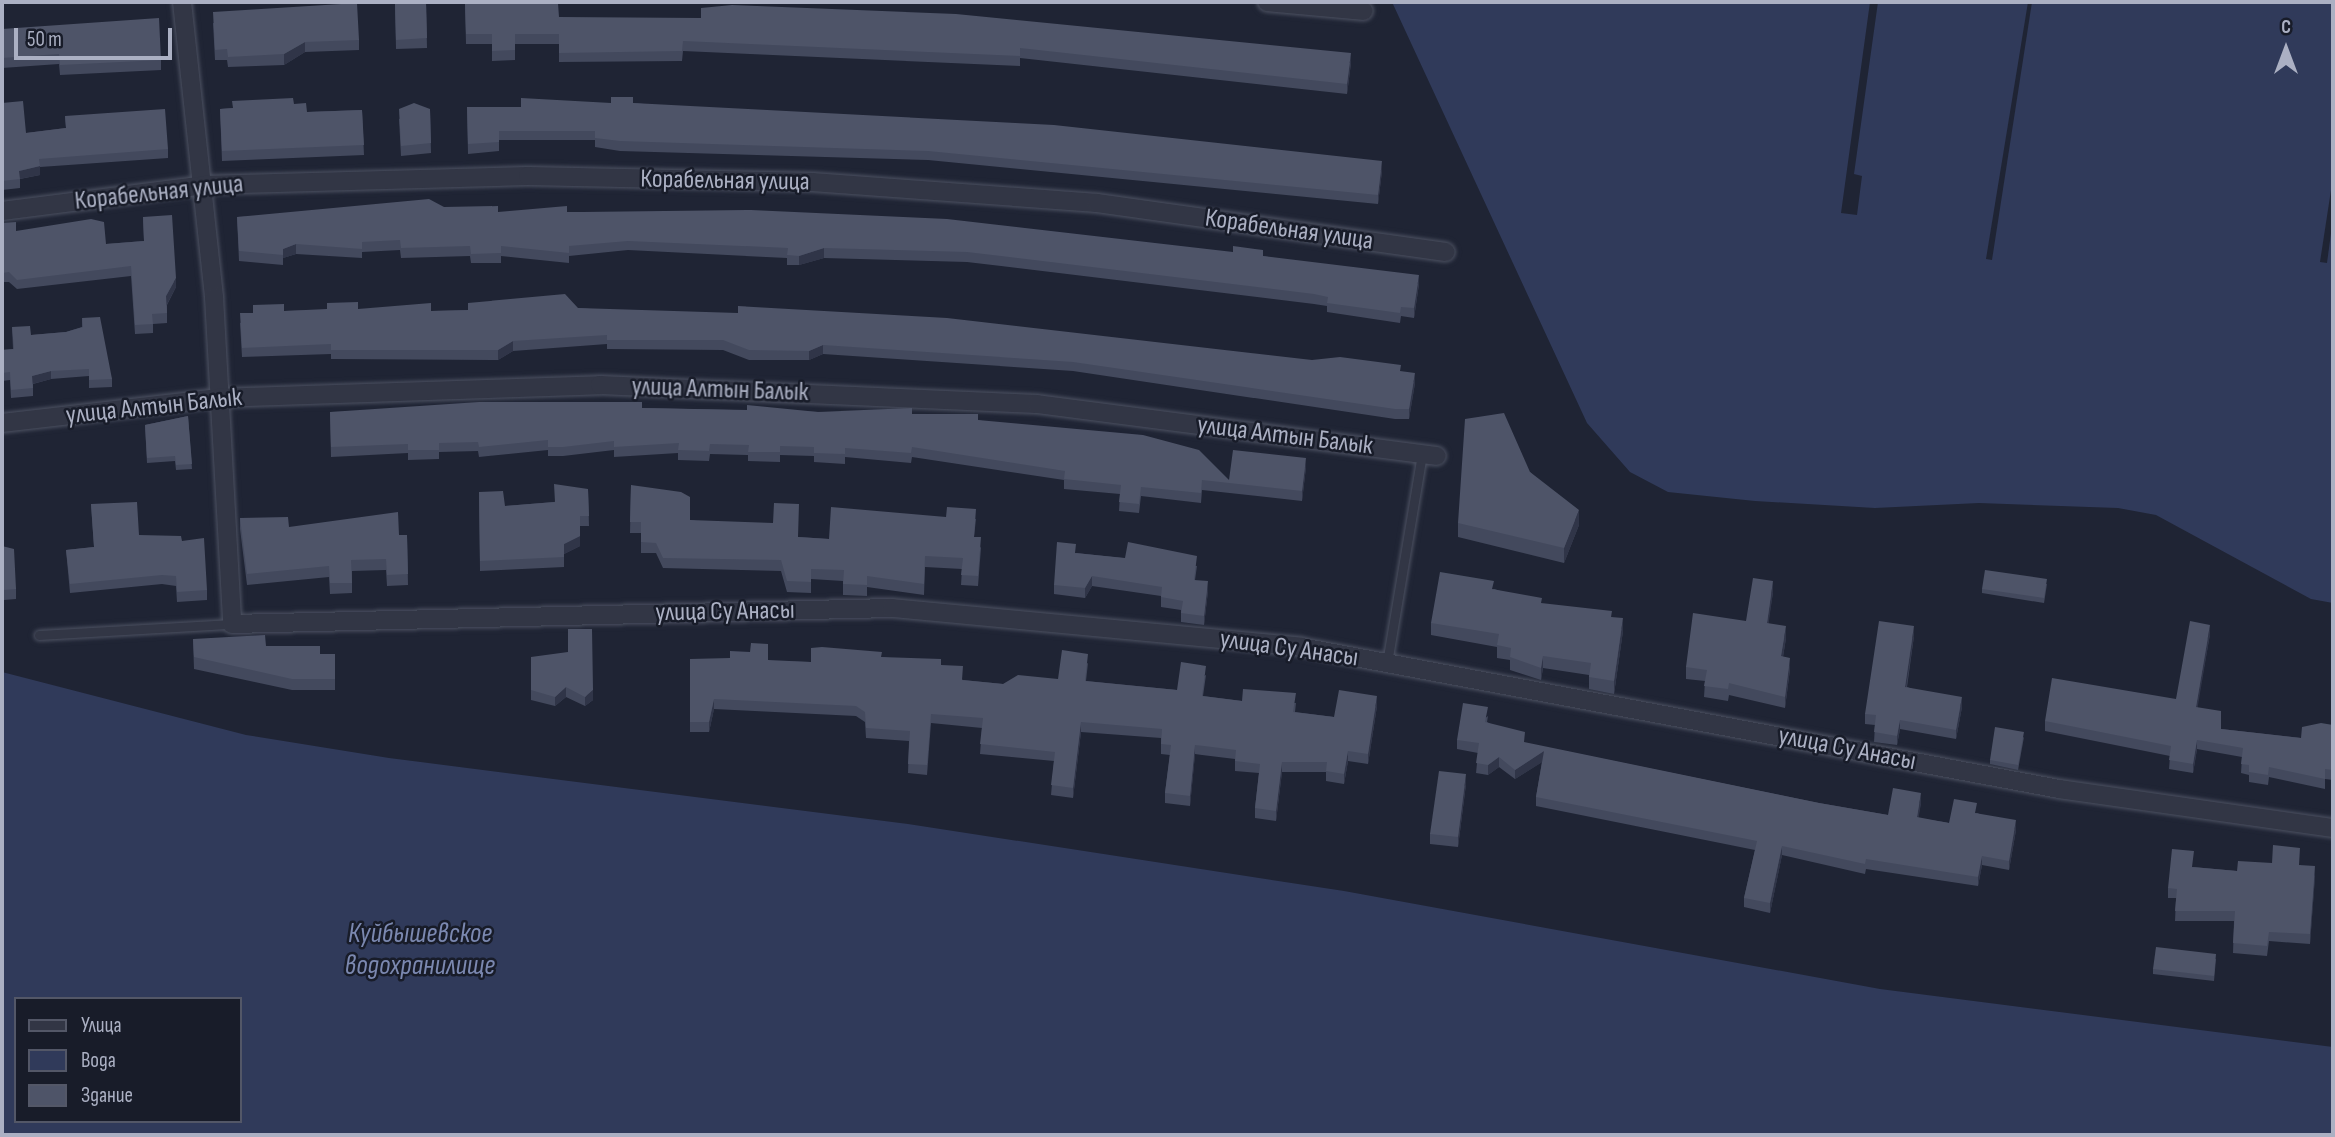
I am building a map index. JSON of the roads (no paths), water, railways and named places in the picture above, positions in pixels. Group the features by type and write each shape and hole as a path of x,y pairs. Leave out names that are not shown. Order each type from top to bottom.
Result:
{"street":[{"path":"182,2 204,185 232,624"},
{"path":"1267,2 1364,11"},
{"name":"Корабельная улица","path":"2,211 204,185 528,176 812,182 1097,203 1446,252"},
{"name":"улица Алтын Балык","path":"2,423 217,398 600,385 1037,404 1429,455"},
{"name":"улица Су Анасы","path":"232,624 892,608 1301,647 2059,789 2333,828"}],"lane":[{"path":"1387,663 1429,455"},
{"path":"39,635 232,624"}],"water":[{"path":"1392,2 2333,2 2333,603 2311,599 2156,515 2118,508 1979,503 1875,508 1755,501 1668,492 1630,472 1587,423"},
{"name":"Куйбышевское водохранилище","path":"2,672 246,735 389,758 908,824 1344,891 1880,989 2333,1047 2333,1135 2,1135"}]}
